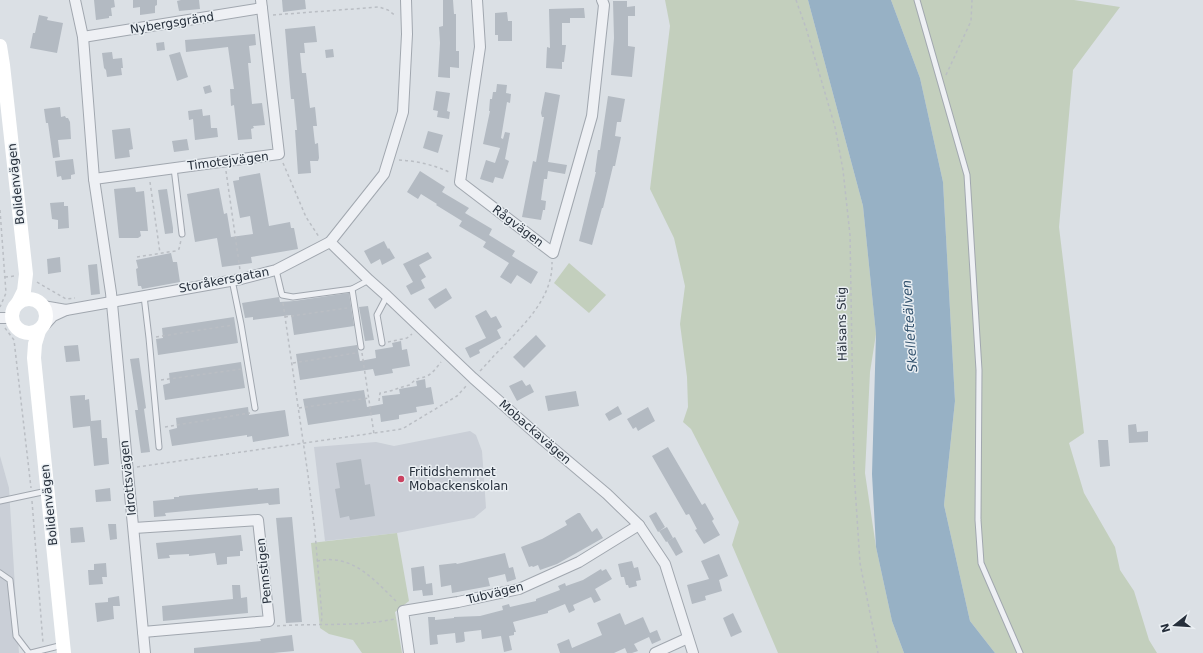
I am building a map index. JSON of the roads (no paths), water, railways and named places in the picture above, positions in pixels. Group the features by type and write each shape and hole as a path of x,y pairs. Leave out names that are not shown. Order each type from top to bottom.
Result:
{"main road":[{"name":"Bolidenvägen","path":"0,46 4,65 26,274 24,291 18,303"},
{"name":"Bolidenvägen","path":"26,274 41,304"},
{"path":"28,299 41,304 46,316 41,329 33,333 22,332 5,318 18,303 28,299"},
{"name":"Bolidenvägen","path":"41,329 35,344 34,358 64,649"},
{"name":"Bolidenvägen","path":"22,332 29,344 34,358"}],"street":[{"path":"75,0 82,37 94,179 112,302"},
{"name":"Storåkersgatan","path":"41,329 53,316 66,310 236,280 276,270 328,243 384,174 403,112 407,22 406,0"},
{"name":"Rågvägen","path":"477,0 480,47 460,182 553,253 592,116 604,5 602,0"},
{"name":"Nybergsgränd","path":"82,37 262,8"},
{"name":"Timotejvägen","path":"94,179 279,154 262,8"},
{"name":"Mobackavägen","path":"328,243 387,296 473,378 607,494 639,525 665,564 693,653"},
{"name":"Idrottsvägen","path":"112,302 145,653"},
{"name":"Storåkersgatan","path":"41,304 66,310"},
{"name":"Pennstigen","path":"134,528 258,520 269,621 143,632"},
{"name":"Tubvägen","path":"409,653 403,614 519,589 579,562 639,525"},
{"path":"655,653 688,638"}],"lane":[{"path":"917,0 967,175 979,370 978,520 981,563 1020,653"},
{"path":"174,168 182,234"},
{"path":"276,270 282,295 293,298 352,289 369,280"},
{"path":"236,280 254,408"},
{"path":"352,289 361,350"},
{"path":"144,296 158,447"},
{"path":"382,343 377,315 387,296"},
{"path":"0,501 48,491"},
{"path":"0,573 10,580 16,636 30,653 44,650 64,649"}],"water":[{"name":"Skellefteälven","path":"808,0 891,0 920,78 943,182 955,401 944,505 970,621 995,653 904,653 892,621 876,547 872,474 876,334 863,206"}],"place":[{"name":"Fritidshemmet Mobackenskolan","path":"401,479"}]}
